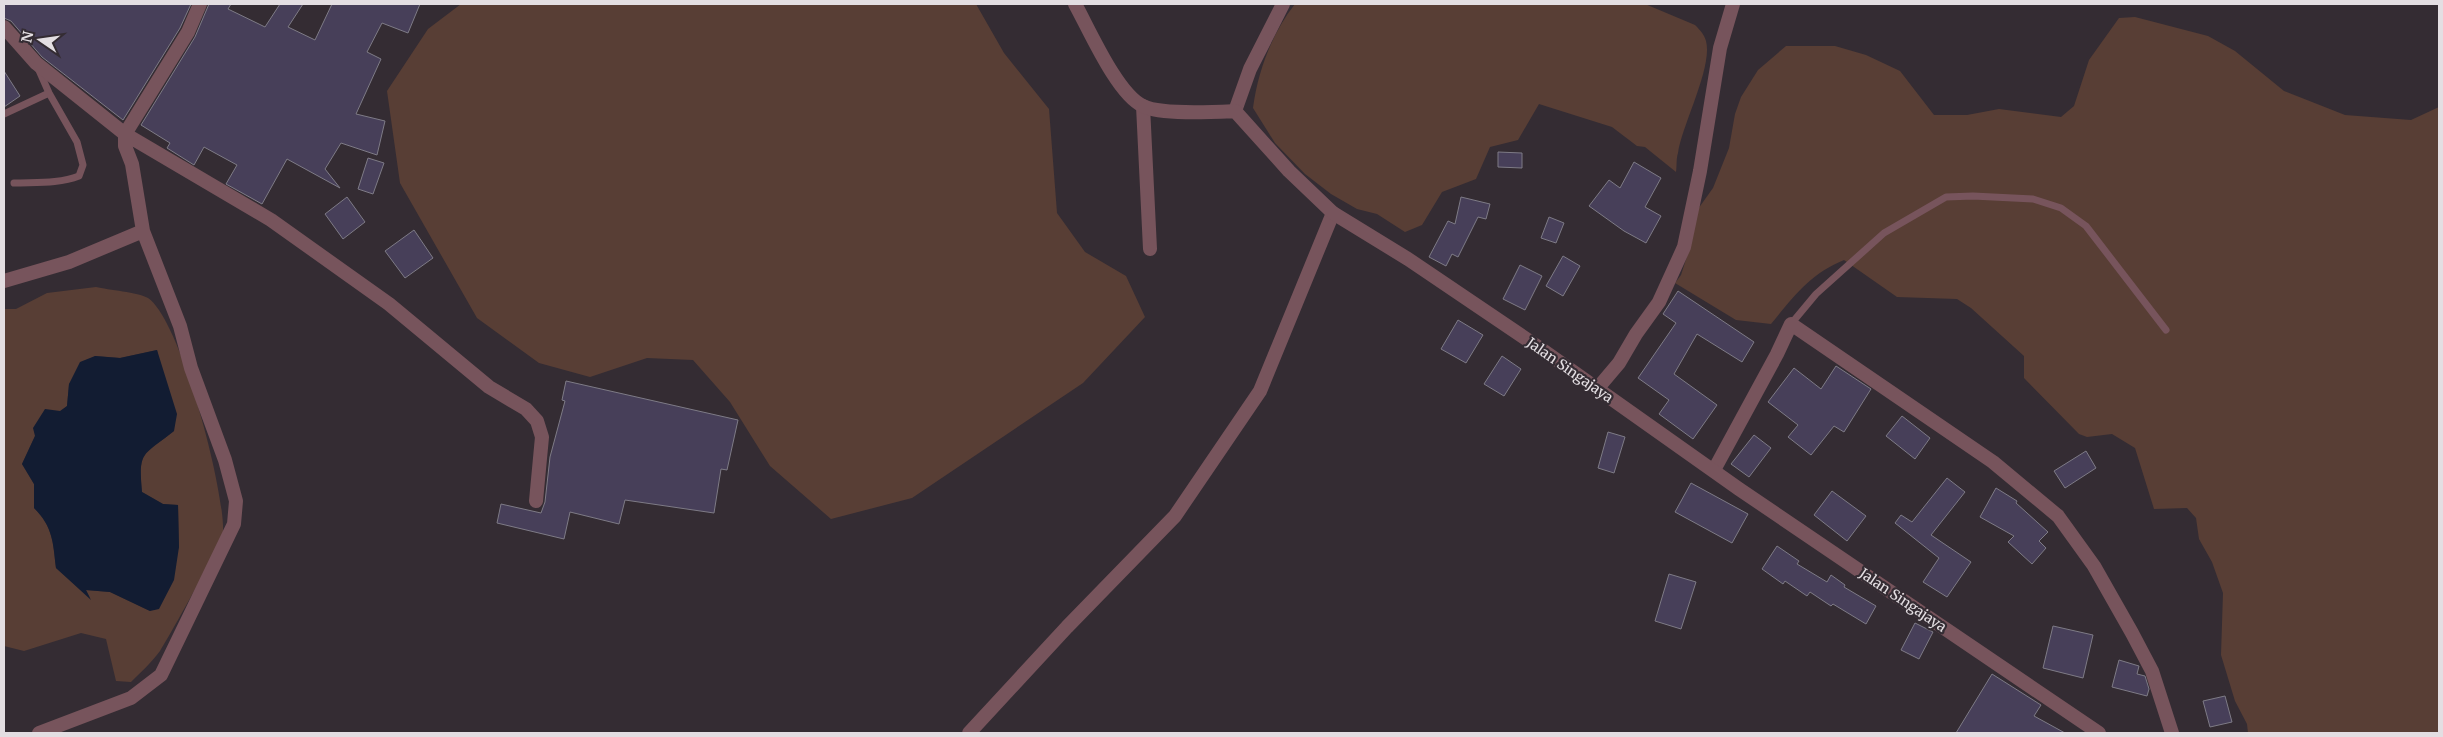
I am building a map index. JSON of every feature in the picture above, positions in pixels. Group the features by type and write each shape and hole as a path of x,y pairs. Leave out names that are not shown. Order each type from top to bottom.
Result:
{"street":[{"path":"39,733 131,698 161,675 234,524 236,501 225,460 191,368 180,326 143,231 132,164 124,146 124,134 188,32 200,4"},
{"path":"1075,4 1111,72 1131,97 1143,106 1198,112 1235,111 1250,69 1283,4"},
{"path":"1597,389 1619,363 1636,334 1659,302 1684,247 1700,171 1720,48 1733,4"},
{"path":"4,27 36,63 124,134 271,220 389,304 489,388 526,409 537,421 542,437 536,501"},
{"path":"1143,106 1150,249"},
{"name":"Jalan Singajaya","path":"1235,111 1289,171 1333,213 1408,259 2099,733"},
{"path":"969,733 1067,627 1175,516 1260,391 1333,213"},
{"path":"4,281 69,262 143,231"},
{"path":"1714,470 1777,354 1791,324 1994,462 2058,516 2094,566 2152,671 2172,733"}],"lane":[{"path":"14,183 60,182 79,176 84,165 78,142 49,93 36,63"},
{"path":"4,114 49,93"},
{"path":"1791,324 1816,294 1884,234 1946,197 1973,196 2034,199 2061,208 2086,226 2166,330"}],"shaded area":[{"path":"461,4 976,4 1004,53 1049,109 1057,213 1085,252 1126,276 1145,317 1083,383 912,498 831,519 770,466 730,402 693,360 647,358 590,377 539,363 477,318 400,183 387,91 428,29"},
{"path":"1295,4 1645,4 1695,25 1702,32 1706,41 1707,52 1701,80 1681,141 1676,172 1645,147 1637,146 1612,127 1539,104 1518,140 1490,147 1476,179 1442,192 1422,225 1405,232 1377,214 1357,209 1331,194 1305,174 1275,143 1253,108 1258,80 1267,53 1279,27"},
{"path":"2135,17 2208,36 2235,51 2284,91 2345,115 2411,120 2439,107 2439,733 2248,733 2247,724 2235,701 2221,655 2223,593 2212,562 2199,539 2196,518 2187,508 2154,509 2135,448 2112,434 2087,437 2079,434 2024,378 2024,356 1971,308 1957,299 1897,297 1844,260 1812,279 1795,295 1771,324 1736,320 1675,283 1681,275 1689,250 1698,209 1713,188 1729,148 1735,114 1741,97 1758,70 1786,46 1835,46 1866,55 1900,71 1934,115 1967,115 1999,109 2061,117 2074,106 2089,60 2119,18"},
{"path":"96,287 148,298 161,313 187,372 199,409 217,483 222,513 223,534 220,541 160,651 131,682 116,681 106,639 81,633 24,651 4,646 4,309 16,309 47,293","holes":["157,350 174,431 149,450 142,461 141,468 142,492 163,504 178,505 179,547 150,611 110,592 86,590 90,598 56,568 49,528 34,508 34,484 22,464 35,436 67,406 69,384 95,356 120,358"]}],"water":[{"path":"157,350 177,414 174,431 149,450 142,461 142,492 163,504 178,505 179,547 174,580 159,609 150,611 110,592 86,590 91,600 56,568 49,528 34,508 34,484 22,464 35,436 33,428 45,409 60,411 67,406 69,384 80,362 95,356 120,358"}],"building":[{"path":"4,4 191,4 180,28 123,120 42,57 11,21 4,18"},
{"path":"209,4 231,4 228,9 265,27 280,4 303,4 288,27 315,40 332,4 420,4 408,33 382,23 367,52 381,59 356,114 385,121 377,155 341,143 325,169 340,188 287,159 262,204 226,184 237,165 204,147 194,165 167,148 170,143 141,125 195,37"},
{"path":"4,71 20,96 4,107"},
{"path":"1498,152 1522,153 1522,168 1498,167"},
{"path":"368,158 384,163 373,194 358,189"},
{"path":"1634,162 1661,178 1645,207 1661,216 1646,243 1624,231 1589,206 1609,180 1620,188"},
{"path":"347,197 365,222 343,239 325,214"},
{"path":"1461,197 1490,204 1486,219 1478,217 1458,257 1452,254 1446,266 1429,257 1448,221 1455,224"},
{"path":"1549,217 1564,223 1556,243 1541,238"},
{"path":"414,230 433,258 405,278 385,251"},
{"path":"1563,256 1580,266 1563,296 1546,286"},
{"path":"1520,265 1542,276 1525,310 1503,299"},
{"path":"1678,291 1754,342 1742,362 1697,334 1674,374 1717,405 1693,439 1659,414 1669,400 1638,378 1676,323 1663,314"},
{"path":"1458,320 1483,335 1466,363 1441,349"},
{"path":"1502,356 1521,369 1504,396 1484,384"},
{"path":"1836,366 1871,389 1844,432 1834,426 1811,455 1788,437 1798,425 1768,402 1794,368 1821,389"},
{"path":"566,381 738,420 727,470 721,469 714,513 625,500 619,524 570,512 564,539 497,523 501,504 541,513 545,502 550,457 565,401 562,400"},
{"path":"1902,416 1930,438 1915,459 1886,436"},
{"path":"1608,432 1625,437 1614,473 1598,468"},
{"path":"1754,435 1771,448 1749,477 1731,464"},
{"path":"2086,451 2096,468 2065,488 2054,471"},
{"path":"1947,478 1965,492 1931,535 1971,562 1947,597 1923,582 1939,558 1895,523 1901,515 1912,522"},
{"path":"1691,483 1748,514 1732,543 1675,512"},
{"path":"1996,488 2017,501 2016,503 2048,532 2039,541 2046,548 2032,564 2008,542 2014,536 1980,517"},
{"path":"1832,491 1866,516 1847,541 1814,515"},
{"path":"1777,546 1799,561 1797,564 1827,582 1831,575 1845,585 1844,587 1876,606 1866,624 1833,604 1831,606 1810,592 1807,596 1785,581 1783,584 1762,569"},
{"path":"1669,574 1696,582 1681,629 1655,621"},
{"path":"1915,623 1933,632 1919,659 1901,650"},
{"path":"2053,626 2093,635 2083,678 2043,668"},
{"path":"2119,660 2139,666 2137,674 2145,676 2149,689 2147,696 2112,687"},
{"path":"1992,674 2041,705 2034,716 2065,733 1956,733"},
{"path":"2225,696 2232,722 2210,727 2203,701"}]}
